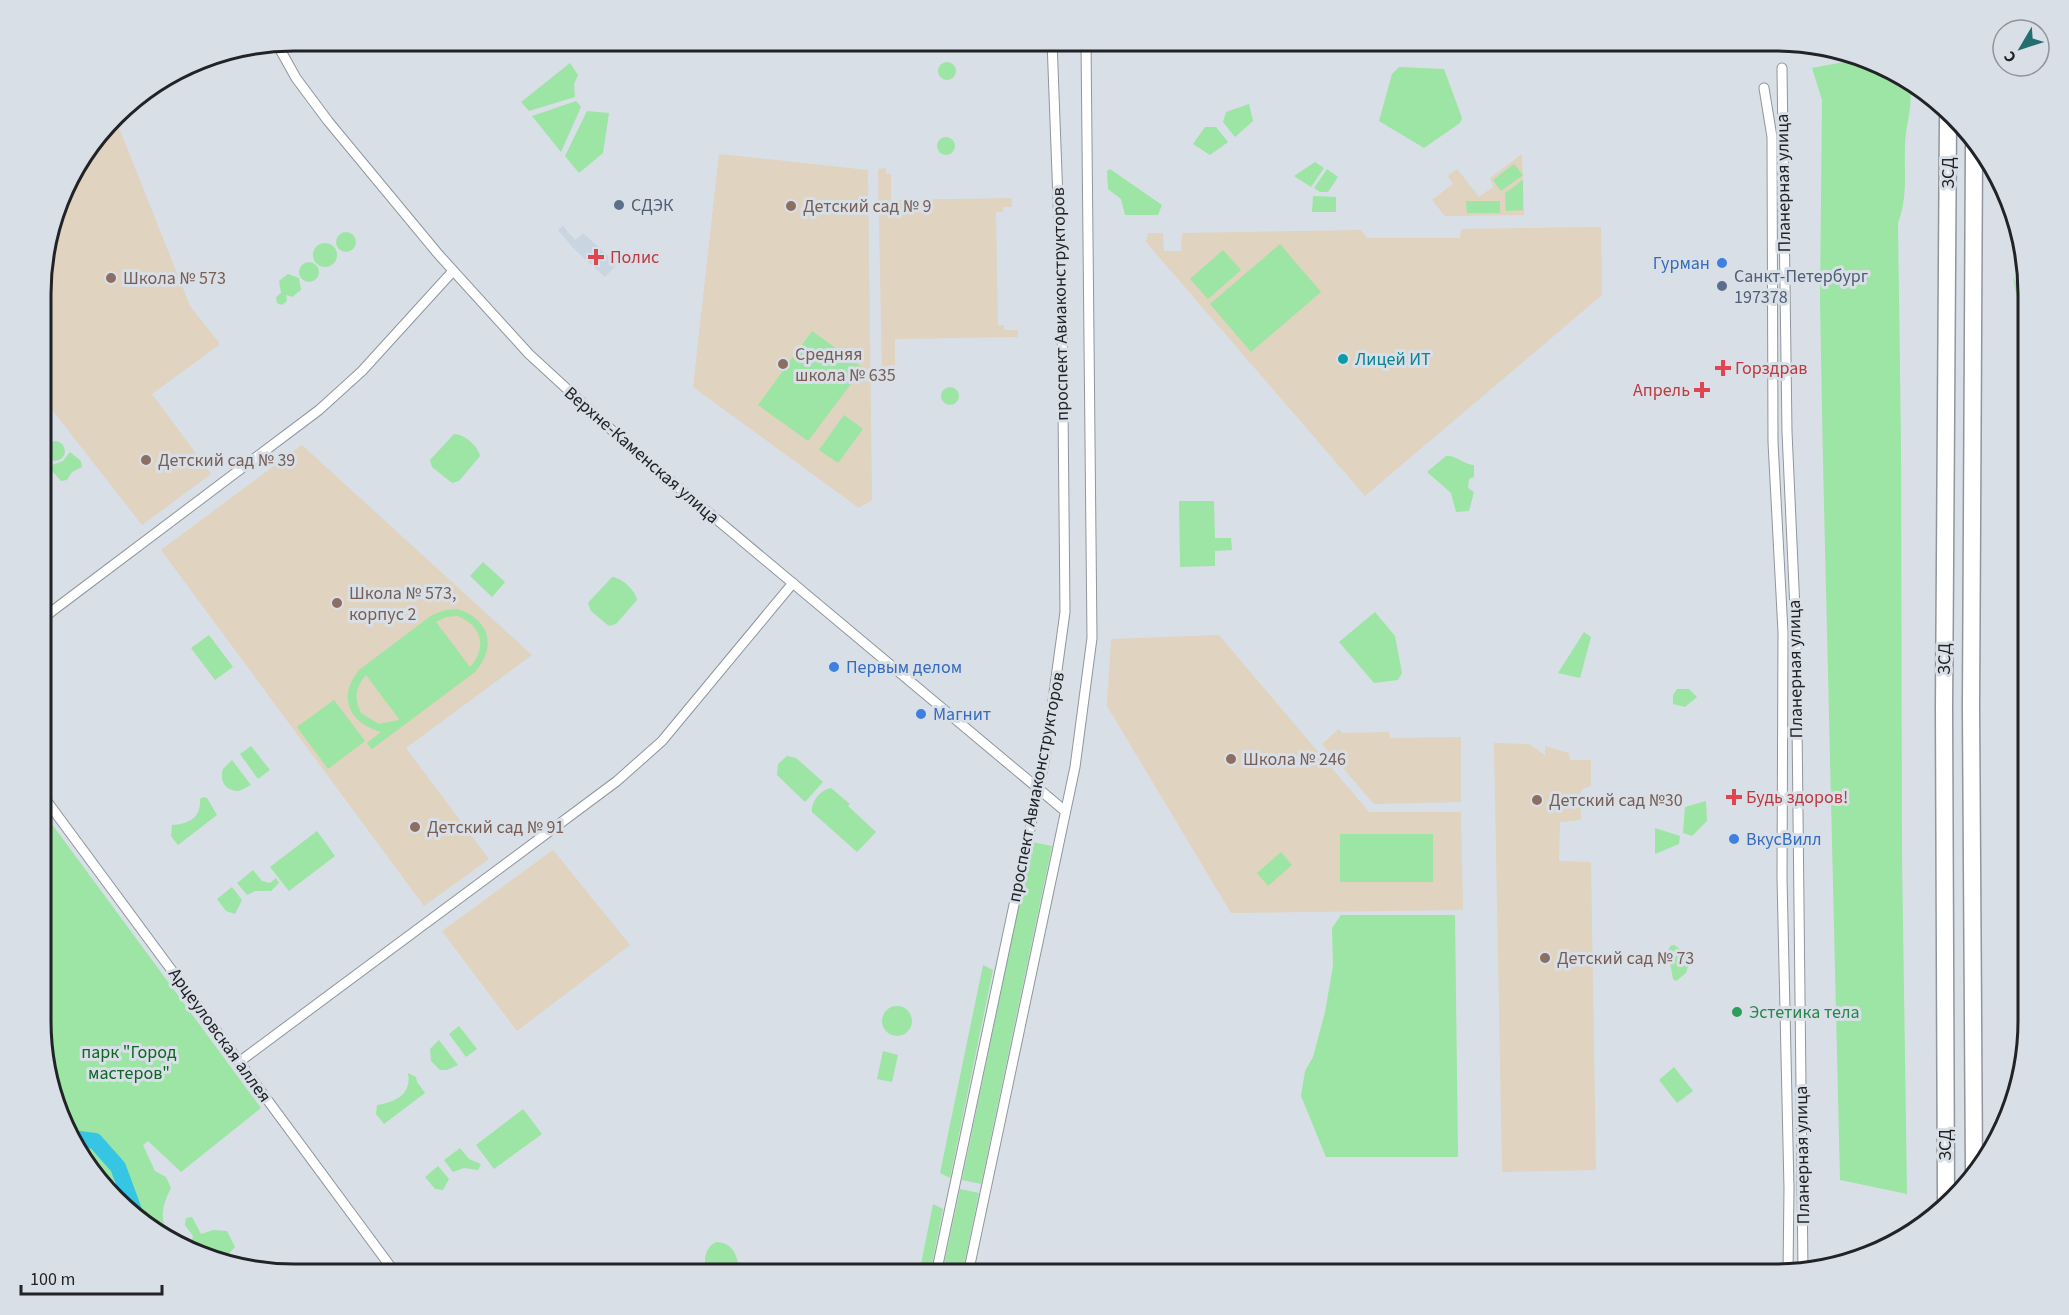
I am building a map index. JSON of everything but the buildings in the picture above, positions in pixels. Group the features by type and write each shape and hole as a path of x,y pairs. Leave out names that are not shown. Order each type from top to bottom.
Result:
{"highway":[{"name":"ЗСД","path":"1946,1194 1944,708 1949,261 1948,123"},
{"name":"ЗСД","path":"1974,155 1971,720 1974,1160"}],"street":[{"name":"проспект Авиаконструкторов","path":"938,1264 1048,742 1065,612 1062,306 1052,51"},
{"name":"проспект Авиаконструкторов","path":"970,1264 1065,811 1085,696 1093,609 1086,51"},
{"name":"Верхне-Каменская улица","path":"282,52 308,95 453,271 522,346 573,396 793,584 1065,811"},
{"name":"Планерная улица","path":"1782,68 1787,432 1796,632 1803,1262"},
{"name":"Планерная улица","path":"1764,88 1772,137 1772,437 1783,632 1782,878 1789,1188 1788,1263"},
{"path":"51,612 319,410 362,371 453,271"},
{"path":"239,1062 617,781 662,741 793,584"},
{"name":"Арцеуловская аллея","path":"51,807 389,1264"}],"shaded area":[{"name":"Школа № 573","path":"118,126 190,306 220,344 152,394 211,474 142,525 51,408 51,294 53,262 59,231 76,186 101,146"},
{"name":"Средняя школа № 635","path":"719,154 868,170 872,500 859,508 693,387"},
{"path":"1522,154 1524,215 1445,216 1432,200 1453,184 1448,176 1457,169 1479,197 1493,187 1490,178"},
{"path":"886,168 886,174 891,174 891,200 1012,198 1012,207 1003,207 1003,212 996,212 998,325 1004,325 1004,330 1018,330 1018,337 895,339 895,365 890,365 890,378 882,378 878,169"},
{"name":"Полис","path":"563,226 575,240 583,233 617,264 605,277 574,249 558,230"},
{"path":"1601,227 1602,295 1365,496 1146,242 1148,233 1163,233 1164,251 1181,251 1182,233 1361,230 1367,238 1460,238 1461,229"},
{"name":"Школа № 573, корпус 2","path":"302,445 532,655 406,748 489,859 424,906 161,550"},
{"name":"Школа № 246","path":"1219,635 1369,812 1461,812 1463,910 1231,913 1107,706 1111,639"},
{"path":"1339,729 1342,733 1389,732 1390,738 1461,737 1461,802 1374,804 1322,744"},
{"path":"1494,743 1529,744 1545,755 1545,746 1569,753 1570,760 1591,760 1591,786 1582,789 1580,794 1581,820 1560,822 1559,861 1591,862 1596,1170 1502,1172"},
{"path":"553,850 630,945 517,1031 442,931"}],"green space":[{"path":"947,62 953,65 956,71 953,77 947,80 941,77 938,71 941,65"},
{"path":"1846,62 1883,76 1910,92 1911,95 1905,144 1904,194 1898,223 1902,856 1907,1194 1840,1180 1820,300 1822,100 1812,68"},
{"path":"570,63 578,75 574,84 575,97 529,111 521,102"},
{"path":"1399,67 1444,69 1462,118 1460,123 1424,148 1379,121 1392,74"},
{"path":"576,101 581,107 561,152 532,116"},
{"path":"1249,104 1253,121 1235,137 1223,122 1226,112"},
{"path":"587,111 609,113 603,153 579,173 565,156"},
{"path":"1205,127 1216,127 1228,142 1210,155 1193,144"},
{"path":"946,137 952,140 955,146 952,152 946,155 940,152 937,146 940,140"},
{"path":"1315,162 1324,168 1311,187 1294,176"},
{"path":"1514,164 1523,175 1501,191 1493,180"},
{"path":"1110,169 1162,205 1158,215 1125,215 1121,199 1108,189 1107,171"},
{"path":"1327,169 1338,177 1328,192 1320,192 1314,188"},
{"path":"1523,180 1523,210 1506,211 1505,193"},
{"path":"1313,196 1336,197 1336,212 1312,212"},
{"path":"1466,201 1500,201 1500,213 1467,213"},
{"path":"346,232 353,235 356,242 353,249 346,252 339,249 336,242 339,235"},
{"path":"325,243 330,244 336,250 336,260 330,266 325,267 320,266 314,260 313,255 314,250 320,244"},
{"path":"1280,244 1321,292 1251,352 1210,304"},
{"path":"1223,250 1241,270 1208,299 1190,279"},
{"path":"309,262 316,265 319,272 316,279 309,282 302,279 299,272 302,265"},
{"path":"288,274 299,278 301,290 292,297 286,295 287,301 282,305 277,303 276,297 281,293 279,281"},
{"path":"2013,277 2017,285 2018,304"},
{"path":"812,331 863,368 808,441 758,405"},
{"path":"950,387 956,390 959,396 956,402 950,405 944,402 941,396 944,390"},
{"path":"844,415 863,429 838,463 819,450"},
{"path":"454,434 470,441 480,456 459,481 452,483 432,467 430,460"},
{"path":"51,442 59,442 64,447 62,458 51,460"},
{"path":"70,452 81,461 82,467 72,472 67,480 61,481 52,471 52,465 63,461"},
{"path":"1446,456 1474,465 1474,477 1469,479 1468,488 1474,492 1469,511 1456,512 1451,493 1427,472"},
{"path":"1179,501 1214,501 1215,538 1231,538 1232,550 1215,551 1215,566 1180,567"},
{"path":"483,562 505,582 492,597 470,576"},
{"path":"612,577 628,585 637,600 616,624 609,626 591,611 588,603"},
{"path":"458,609 469,614 483,627 488,644 482,663 475,672 372,749 367,743 381,732 370,728 354,716 348,699 352,680 359,670 432,615 445,610","holes":["457,616 472,625 480,638 479,652 470,667 436,622 446,617","366,675 399,719 399,720 379,724 361,713 357,703 357,693"]},
{"path":"1375,612 1395,636 1402,673 1398,680 1374,683 1339,642"},
{"path":"1584,632 1591,637 1580,678 1558,673"},
{"path":"209,635 233,667 215,680 191,648"},
{"path":"1677,689 1689,689 1697,697 1685,707 1673,704 1673,695"},
{"path":"334,700 365,741 328,769 297,727"},
{"path":"251,746 270,770 258,779 240,754"},
{"path":"787,756 796,758 823,782 805,802 777,775 778,764"},
{"path":"232,760 251,785 239,791 227,787 222,778 223,769"},
{"path":"831,788 850,804 848,806 876,832 857,852 812,812 817,797 823,791"},
{"path":"207,798 217,815 178,845 171,836 172,825 193,819 200,806 200,799"},
{"path":"1706,801 1707,821 1692,836 1683,833 1685,807"},
{"name":"парк \"Город мастеров\"","path":"51,823 261,1108 181,1172 148,1141 143,1145 155,1171 166,1177 171,1188 163,1210 165,1227 122,1193 120,1180 112,1182 84,1143 69,1114 56,1069 51,1021"},
{"path":"1655,828 1680,836 1679,844 1655,854"},
{"path":"317,831 335,856 289,891 270,867"},
{"path":"1340,834 1433,834 1433,882 1340,882"},
{"path":"1032,842 1052,846 981,1184 962,1180"},
{"path":"1281,852 1292,865 1268,886 1257,873"},
{"path":"253,870 262,881 270,883 276,878 279,883 271,891 255,891 247,895 237,883"},
{"path":"232,887 242,900 235,914 226,911 217,899"},
{"path":"1341,915 1455,915 1458,1157 1326,1157 1301,1096 1305,1071 1313,1057 1325,1012 1333,966 1332,928"},
{"path":"1674,945 1683,951 1689,964 1686,973 1676,981 1673,979 1668,951 1670,946"},
{"path":"983,965 993,970 950,1178 940,1173"},
{"path":"897,1006 903,1007 911,1015 911,1027 903,1035 897,1036 891,1035 883,1027 882,1021 883,1015 891,1007"},
{"path":"459,1026 477,1049 466,1057 449,1034"},
{"path":"439,1040 458,1065 447,1070 440,1070 431,1061 430,1049"},
{"path":"883,1051 898,1055 892,1082 877,1079"},
{"path":"1674,1067 1693,1091 1677,1103 1659,1080"},
{"path":"408,1073 416,1077 425,1093 384,1124 376,1114 377,1105 390,1102 405,1092 409,1081"},
{"path":"523,1109 542,1134 494,1169 476,1145"},
{"path":"460,1148 469,1159 481,1164 478,1170 464,1168 453,1172 444,1160"},
{"path":"438,1166 449,1179 443,1190 435,1189 425,1177"},
{"path":"960,1189 979,1193 964,1264 944,1264"},
{"path":"933,1204 943,1209 932,1264 921,1264"},
{"path":"192,1217 201,1234 213,1230 227,1231 235,1247 228,1255 191,1242 193,1236 185,1225 186,1218"},
{"path":"716,1242 727,1245 734,1252 738,1264 705,1264 707,1252"}],"waterway":[{"path":"82,1139 95,1141 118,1167 130,1201"}],"place":[{"name":"СДЭК","path":"619,205"},
{"name":"Детский сад № 9","path":"791,206"},
{"name":"Полис","path":"596,257"},
{"name":"Гурман","path":"1722,263"},
{"name":"Школа № 573","path":"111,278"},
{"name":"Санкт-Петербург 197378","path":"1722,286"},
{"name":"Лицей ИТ","path":"1343,359"},
{"name":"Средняя школа № 635","path":"783,364"},
{"name":"Горздрав","path":"1723,368"},
{"name":"Апрель","path":"1702,390"},
{"name":"Детский сад № 39","path":"146,460"},
{"name":"Школа № 573, корпус 2","path":"337,603"},
{"name":"Первым делом","path":"834,667"},
{"name":"Магнит","path":"921,714"},
{"name":"Школа № 246","path":"1231,759"},
{"name":"Будь здоров!","path":"1734,797"},
{"name":"Детский сад №30","path":"1537,800"},
{"name":"Детский сад № 91","path":"415,827"},
{"name":"ВкусВилл","path":"1734,839"},
{"name":"Детский сад № 73","path":"1545,958"},
{"name":"Эстетика тела","path":"1737,1012"}]}
